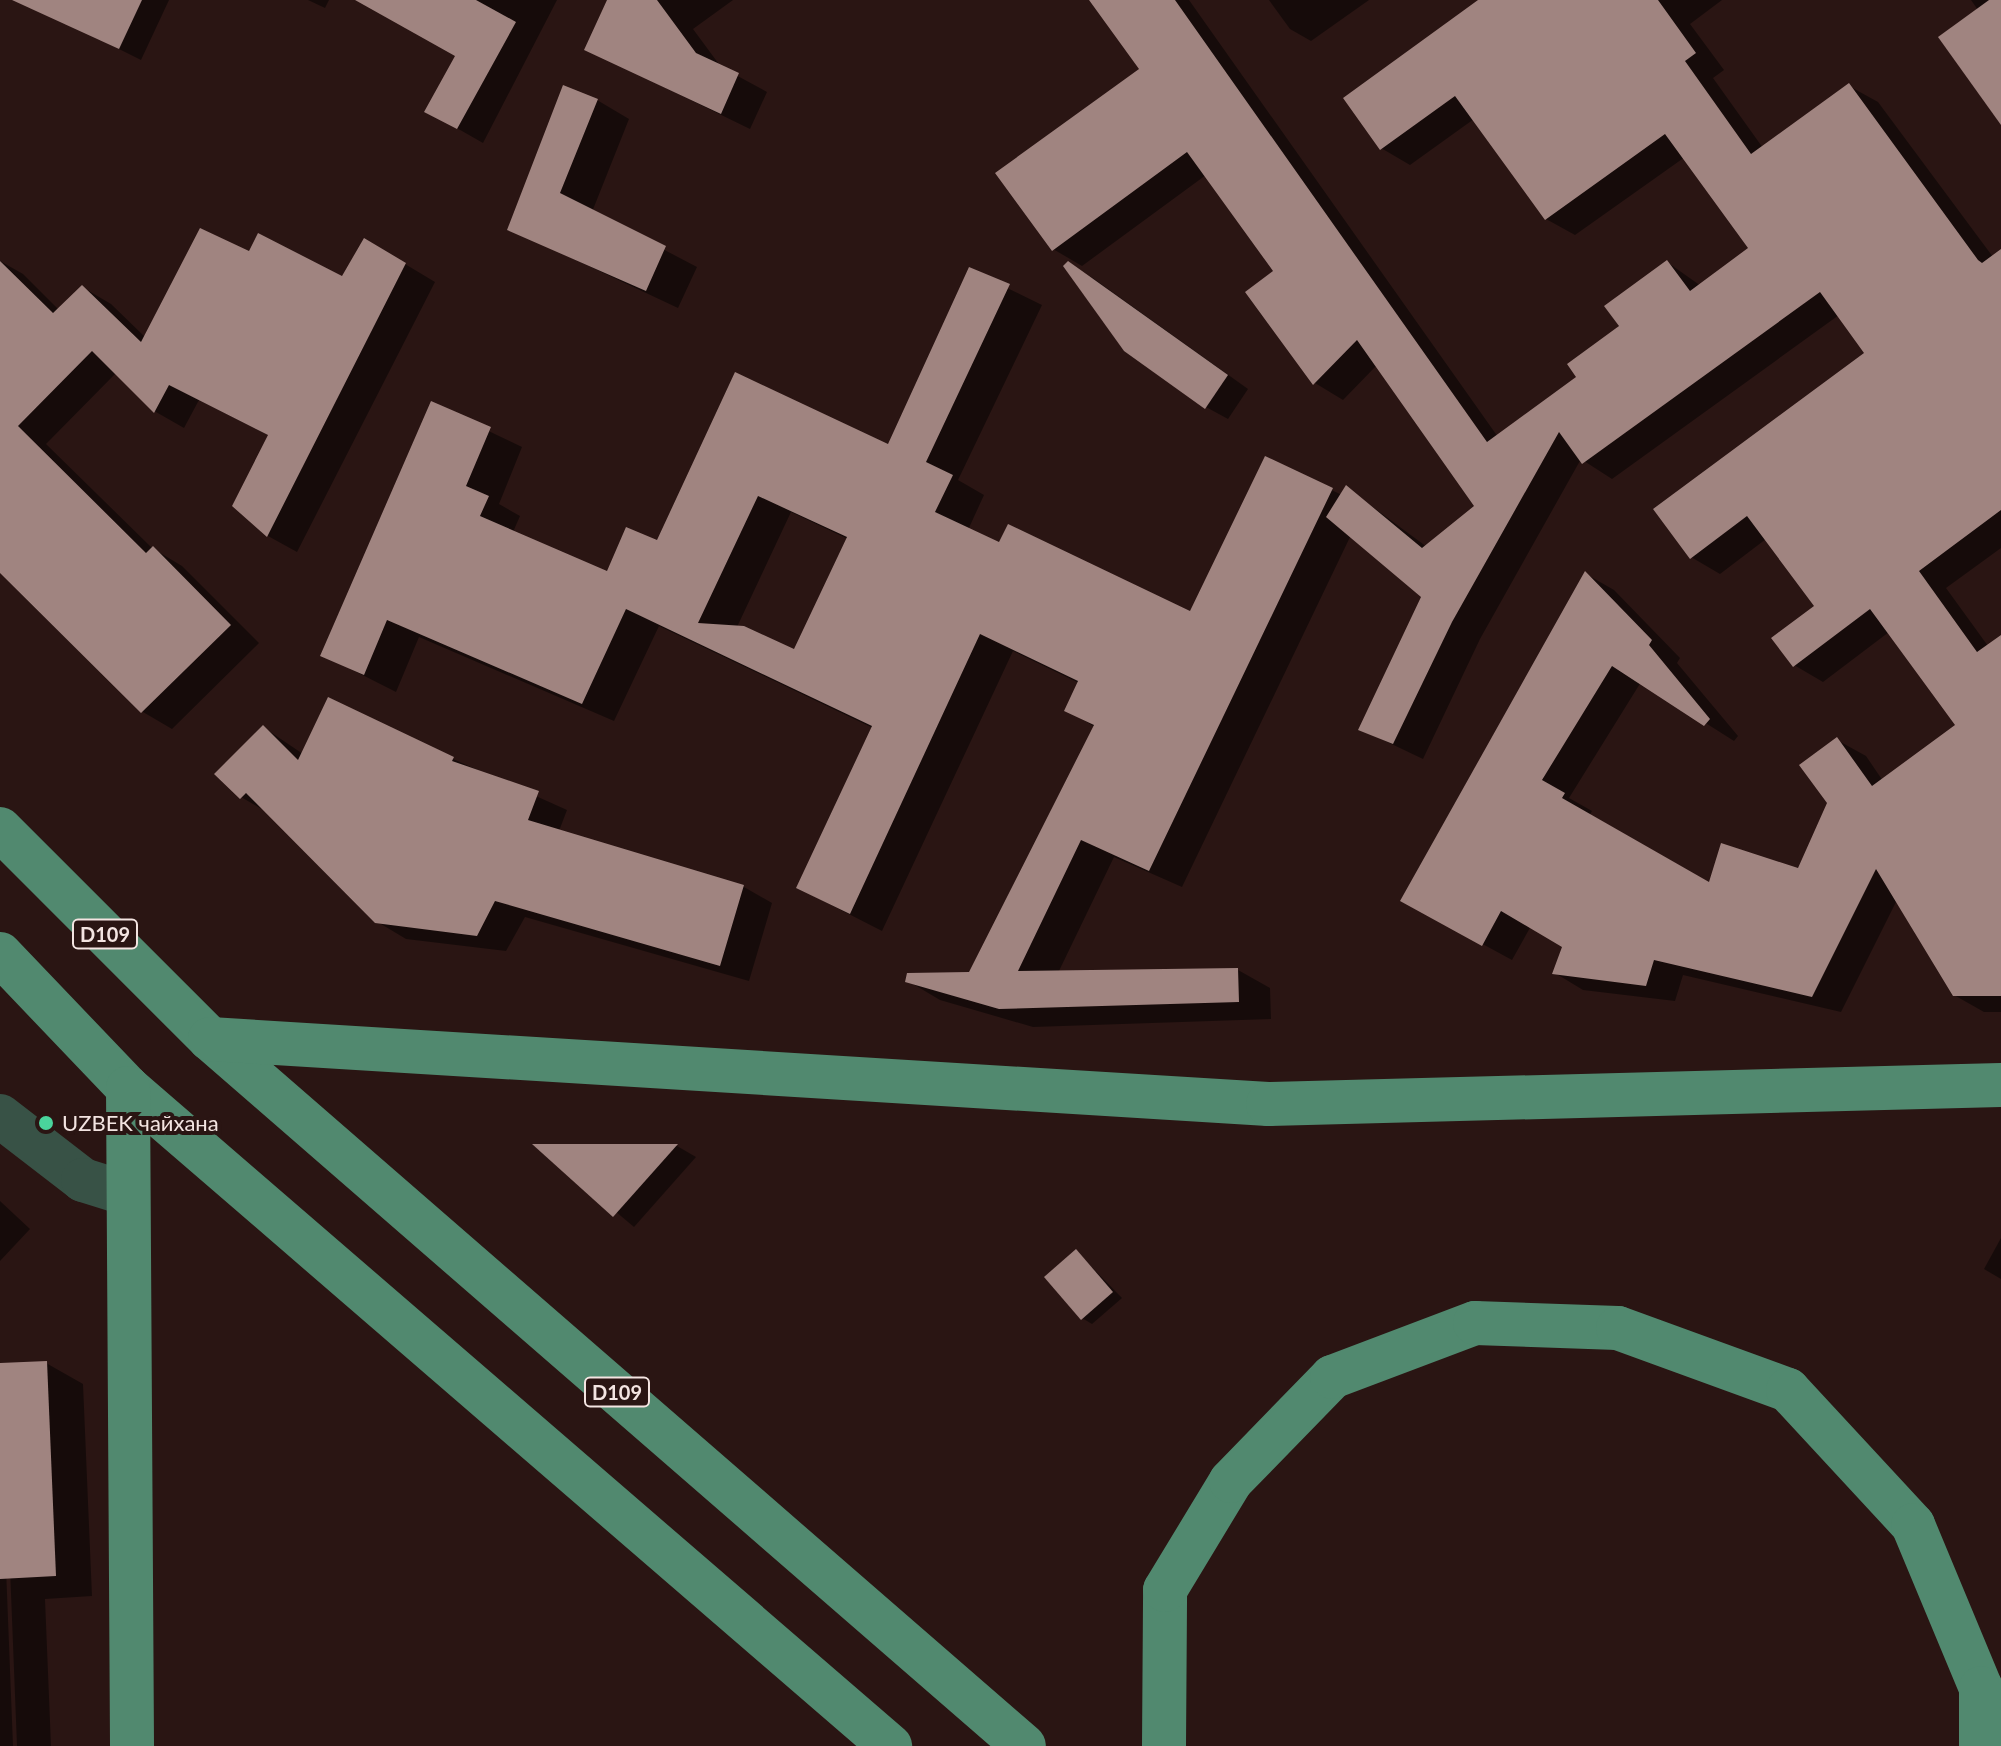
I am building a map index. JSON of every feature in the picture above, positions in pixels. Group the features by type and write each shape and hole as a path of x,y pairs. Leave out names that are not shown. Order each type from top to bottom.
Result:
{"main road":[{"name":"D109","path":"0,829 210,1039 1024,1746"},
{"path":"0,954 128,1088 890,1746"},
{"path":"210,1039 1268,1104 2001,1085"},
{"path":"128,1088 132,1746"},
{"path":"1164,1746 1165,1590 1231,1481 1332,1377 1475,1323 1618,1328 1788,1390 1913,1525 1981,1688 1981,1746"}],"street":[{"path":"0,1116 83,1180 128,1194"}],"building":[{"path":"12,0 142,0 119,49"},
{"path":"355,0 476,0 516,22 457,129 424,112 455,56"},
{"path":"607,0 657,0 696,53 739,73 721,114 584,50"},
{"path":"1089,0 1175,0 1487,442 1576,377 1567,364 1619,326 1604,306 1667,260 1690,291 1748,248 1665,134 1545,220 1455,96 1380,150 1343,98 1478,0 1658,0 1696,53 1685,61 1751,154 1849,83 1978,260 1982,263 2001,249 2001,510 1919,571 1977,652 2001,635 2001,996 1953,996 1876,869 1812,997 1654,960 1646,986 1552,974 1562,947 1501,911 1482,946 1400,901 1585,571 1652,640 1649,645 1710,719 1704,726 1612,666 1542,780 1565,793 1562,798 1709,882 1721,843 1798,868 1827,803 1799,765 1837,737 1872,786 1955,725 1870,609 1793,667 1771,638 1814,606 1747,516 1690,559 1653,509 1864,353 1820,292 1582,464 1559,432 1452,622 1393,744 1358,730 1421,597 1326,517 1346,485 1422,548 1474,506 1357,340 1313,385 1245,292 1273,271 1187,152 1052,251 995,173 1139,69"},
{"path":"1989,0 2001,0 2001,125 1938,37"},
{"path":"563,85 598,99 560,193 666,246 646,291 507,230"},
{"path":"200,228 249,251 258,233 342,276 364,238 406,263 267,537 232,506 268,435 169,385 154,413 92,351 18,426 146,553 153,546 231,625 141,713 0,573 0,261 53,313 82,285 141,342"},
{"path":"1068,261 1228,375 1205,409 1124,351 1063,266"},
{"path":"969,267 1010,284 926,462 953,475 935,512 999,542 1008,524 1190,611 1265,456 1333,488 1149,871 1081,840 1018,971 1238,968 1239,1002 999,1009 905,982 907,973 969,972 1094,725 1064,711 1078,681 980,634 850,914 796,888 872,726 626,609 582,704 387,620 364,675 320,656 431,401 491,427 466,486 489,496 480,516 607,571 626,527 657,540 735,372 888,444","holes":["758,496 847,537 794,649 744,626 698,623"]},
{"path":"328,697 454,757 452,761 539,791 528,820 744,885 720,966 495,901 477,936 375,923 246,793 240,799 214,774 263,725 298,760"},
{"path":"532,1144 678,1144 613,1217"},
{"path":"1076,1249 1113,1292 1081,1320 1044,1277"},
{"path":"47,1361 56,1576 0,1579 0,1363"}],"place":[{"name":"UZBEK чайхана","path":"46,1123"}]}
